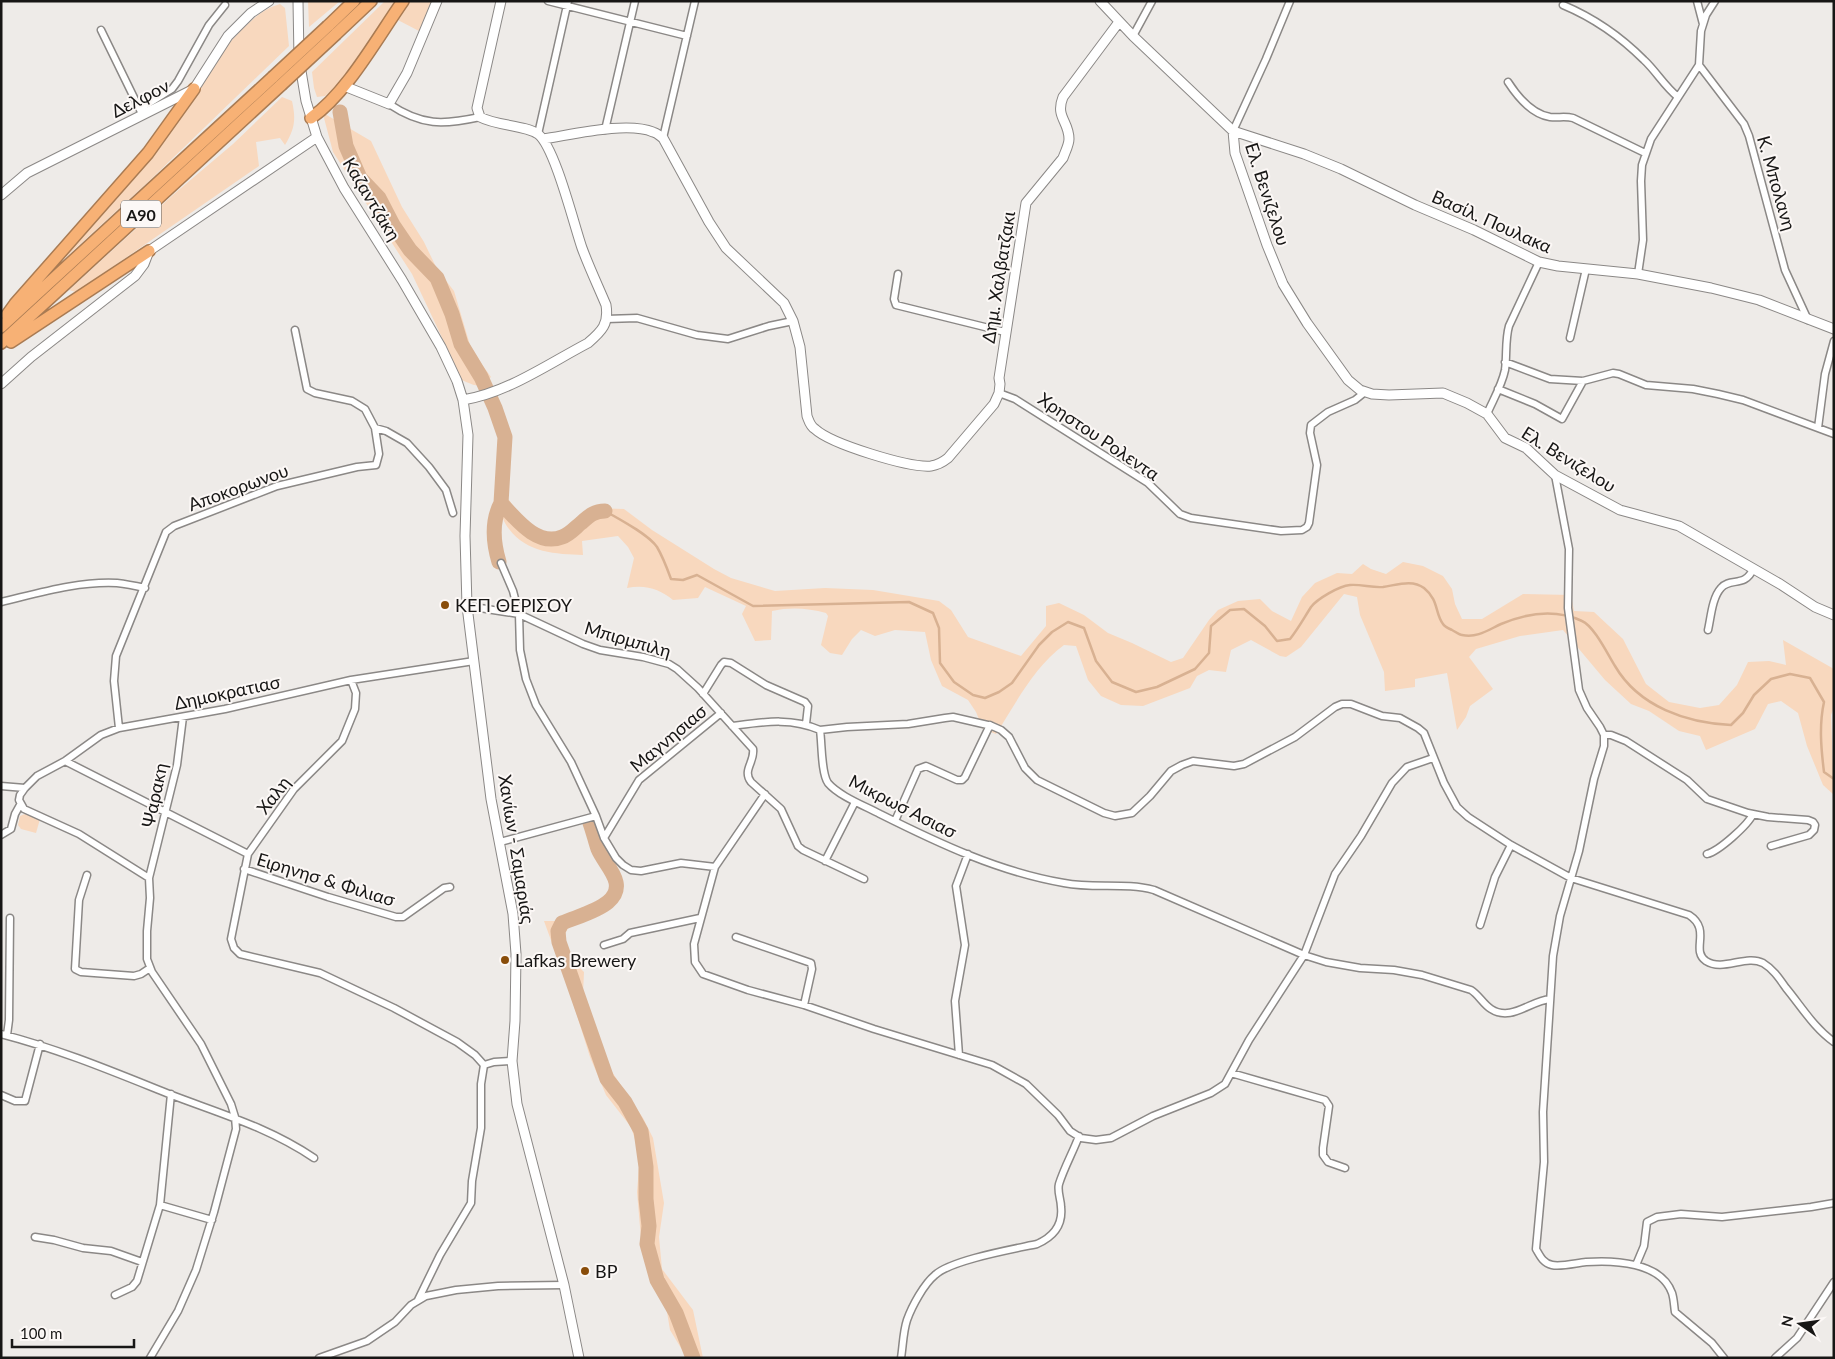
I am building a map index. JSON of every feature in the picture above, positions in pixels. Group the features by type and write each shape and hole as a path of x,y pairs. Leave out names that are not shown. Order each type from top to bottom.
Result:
{"highway":[{"name":"Α90","path":"332,30 354,1"},
{"name":"Α90","path":"1,343 332,30 371,1"},
{"path":"311,118 324,109 344,86 402,1"},
{"name":"Α90","path":"1,327 277,81"},
{"path":"1,323 15,304 148,153 194,89"},
{"path":"1,348 149,250"}],"main road":[{"name":"Δελφον","path":"1,195 27,173 141,112 194,89 228,36 251,13 269,1"},
{"name":"Καζαντζάκη","path":"298,1 299,59 305,96 317,137 344,188 402,280 441,347 457,381 463,400"},
{"path":"344,86 388,104 408,73 437,1"},
{"path":"463,400 480,397 513,383 588,343 605,325 606,319 606,305 582,250 559,173 540,137 531,131 488,122 480,118 477,108 501,1"},
{"path":"1100,1 1133,36 1233,131"},
{"name":"Δημ. Χαλβατζακι","path":"999,393 1000,384 998,378 1026,203 1063,158 1069,141 1059,110 1063,97 1119,22"},
{"path":"540,137 630,128 652,131 663,138 709,222 726,248 784,303 793,321 800,347 807,416 810,425 822,434 865,452 917,465 932,466 948,458 994,404 999,393"},
{"name":"Βασίλ. Πουλακα","path":"1233,131 1304,154 1341,169 1539,262 1638,274 1748,297 1834,330"},
{"name":"Ελ. Βενιζελου","path":"1233,131 1235,153 1267,245 1283,284 1307,324 1348,380 1360,390 1372,394 1389,395 1443,393 1467,403 1486,414 1505,438 1526,448 1555,475 1620,510 1679,526 1780,584 1815,607 1834,615"},
{"path":"1,384 31,357 135,276 144,264 149,250 317,137"},
{"name":"Χανίων - Σαμαριάς","path":"463,400 468,435 465,536 468,606 491,799 514,914 516,954 515,1021 512,1061 516,1104 564,1285 579,1358"}],"street":[{"path":"548,1 568,4 687,36"},
{"path":"605,130 635,1"},
{"path":"663,138 695,1"},
{"path":"1133,36 1152,1"},
{"path":"1233,131 1290,1"},
{"path":"1697,1 1703,25"},
{"path":"1638,274 1643,240 1640,181 1645,153 1651,139 1699,65 1703,25 1706,15 1715,1"},
{"path":"540,137 568,4"},
{"path":"100,30 141,112 172,89 209,25 226,5"},
{"path":"1563,5 1580,12 1608,29 1644,60 1678,97"},
{"name":"Κ. Μπολανη","path":"1699,65 1744,124 1749,136 1785,270 1808,320"},
{"path":"1508,82 1523,101 1539,113 1553,118 1573,118 1645,153"},
{"path":"388,104 418,119 434,123 451,123 480,118"},
{"path":"1486,414 1505,370 1506,334 1539,262"},
{"path":"1570,338 1586,269"},
{"path":"898,274 894,300 896,305 1005,332"},
{"path":"606,319 636,318 697,335 728,339 769,326 793,321"},
{"name":"Αποκορωνου","path":"119,728 114,681 116,656 166,532 174,526 277,486 356,467 376,465 379,454 375,428 365,409 352,401 310,392 307,389 295,330"},
{"path":"1818,428 1825,374 1834,341"},
{"path":"1505,362 1550,379 1583,381 1613,373 1646,385 1693,389 1743,400 1834,434"},
{"path":"1498,389 1535,404 1562,419 1583,381"},
{"name":"Χρηστου Ρολεντα","path":"999,393 1016,398 1148,483 1180,514 1191,518 1280,531 1302,530 1309,523 1317,465 1310,433 1311,425 1328,412 1355,400 1365,392"},
{"path":"375,428 386,431 407,443 429,467 446,490 453,513"},
{"path":"1555,475 1569,549 1569,623 1579,690 1584,704 1604,735 1604,746 1560,916 1553,956 1543,1112 1544,1162 1536,1249 1542,1260 1552,1265 1591,1262 1636,1265 1656,1274 1671,1292 1675,1312 1712,1343 1724,1358"},
{"path":"501,563 513,591 519,614 520,650 526,679 536,705 571,762 604,838 616,858 631,870 681,863 715,867"},
{"path":"1708,630 1720,589 1727,584 1745,580 1753,569"},
{"path":"1,602 83,585 118,583 145,588"},
{"name":"Μπιρμπιλη","path":"468,606 519,614 600,650 643,657 669,664 678,669 753,749 754,755 747,771 747,777 750,782 765,794"},
{"name":"Δημοκρατιασ","path":"25,788 37,776 65,761 101,735 119,728 183,717 351,680 474,661"},
{"path":"703,694 721,664 727,661 766,685 805,702 808,706 806,724"},
{"name":"Χαλη","path":"351,680 356,693 355,709 342,741 290,795 248,854 231,939 234,948 240,954 320,973 394,1008 456,1042 475,1055 484,1065"},
{"path":"732,726 772,721 806,724 820,730 908,724 945,718 990,725 1001,730 1009,737 1026,768 1037,780 1104,813 1115,816 1132,813 1150,796 1171,771 1182,765 1193,762 1234,766 1244,764 1295,737 1335,707 1342,704 1350,704 1382,716 1400,718 1408,721 1424,734 1444,783 1457,807 1468,817 1571,878 1689,915 1696,919 1700,925 1700,954 1707,962 1717,964 1761,962 1772,970 1811,1020 1834,1042"},
{"name":"Μαγνησιασ","path":"604,838 639,780 721,713"},
{"name":"Ψαρακη","path":"150,968 147,940 150,898 149,878 166,813 183,717"},
{"path":"895,821 918,769 926,766 957,780 962,780 990,725"},
{"name":"Μικρωσ Ασιασ","path":"820,730 824,770 828,782 855,802 968,854 1021,873 1055,881 1082,886 1146,888 1166,894 1304,955 1326,962 1360,968 1394,970 1448,982 1471,990 1491,1009 1499,1012 1518,1011 1533,1003 1550,999"},
{"path":"1604,735 1611,735 1626,741 1687,780 1700,794 1707,798 1753,814 1808,820 1815,825 1810,835 1771,846"},
{"path":"864,879 798,846 781,809 765,794 715,867 694,944 695,962 703,974 748,990 804,1005 874,1029 992,1065 1026,1084 1058,1115 1070,1131 1079,1136 1096,1140 1112,1138 1152,1116 1211,1093 1225,1084 1249,1040 1304,955 1335,874 1361,836 1392,783 1407,767 1433,758"},
{"name":"Ειρηνησ & Φιλιασ","path":"65,761 248,854"},
{"path":"1,786 25,788"},
{"path":"25,788 20,795 21,806 79,834 149,878"},
{"path":"825,861 855,802"},
{"path":"1,835 11,829 15,814 21,806"},
{"path":"1707,854 1718,849 1749,821 1753,814"},
{"path":"500,842 596,816"},
{"path":"1480,925 1495,877 1511,844"},
{"path":"959,1055 955,1001 965,945 956,886 968,854"},
{"name":"Ειρηνησ & Φιλιασ","path":"244,869 396,917 403,917 444,888 450,886"},
{"path":"87,875 79,900 75,969 81,972 134,976 150,968 201,1044 236,1118 235,1139 196,1270 182,1303 150,1358"},
{"path":"10,918 9,1020 4,1035 40,1044 236,1118 285,1139 314,1158"},
{"path":"604,945 623,939 630,933 700,918"},
{"path":"736,937 811,963 812,969 804,1005"},
{"path":"1,1095 15,1101 25,1101 40,1044"},
{"path":"418,1300 440,1255 471,1203 472,1182 481,1128 481,1084 484,1065 494,1062 512,1061"},
{"path":"1232,1073 1325,1100 1329,1106 1323,1155 1328,1162 1344,1168"},
{"path":"115,1295 132,1288 137,1281 160,1205 171,1094"},
{"path":"901,1358 906,1323 912,1309 935,1274 951,1266 1037,1244 1045,1241 1056,1230 1062,1209 1059,1190 1060,1182 1079,1136"},
{"path":"1636,1265 1644,1246 1647,1222 1657,1217 1680,1214 1722,1217 1834,1203"},
{"path":"160,1205 212,1220"},
{"path":"35,1238 54,1240 83,1248 111,1251 142,1262"},
{"path":"1774,1358 1797,1338 1834,1282"},
{"path":"319,1358 367,1341 395,1322 418,1300 426,1296 456,1290 498,1286 564,1285"}],"shaded area":[{"path":"308,1 340,1 309,27"},
{"path":"385,1 396,1 338,85 325,96 317,97 312,72"},
{"path":"407,1 432,1 419,31 394,18"},
{"path":"280,4 285,8 289,46 147,183 66,257 63,254 228,44 258,15"},
{"path":"282,97 292,101 294,113 293,129 285,145 280,138 256,142 259,166 76,292 69,290 174,194 233,144"},
{"path":"325,114 371,141 402,207 424,242 437,269 454,291 470,345 491,377 481,385 475,385 462,380 412,274 333,152 324,118"},
{"path":"498,491 510,501 517,514 536,530 546,534 557,532 567,527 594,508 624,509 652,530 714,569 731,578 775,591 825,588 873,590 939,601 951,610 968,637 1021,656 1046,626 1046,606 1059,603 1084,615 1108,633 1171,662 1183,658 1218,610 1238,601 1260,599 1272,611 1291,621 1302,597 1315,583 1337,573 1352,574 1363,564 1386,574 1403,562 1423,566 1443,576 1452,589 1455,604 1462,619 1482,619 1523,594 1571,595 1574,611 1594,612 1623,639 1646,684 1669,702 1700,708 1719,705 1737,685 1748,662 1769,661 1786,665 1783,640 1834,669 1834,707 1831,715 1834,795 1823,785 1807,746 1798,713 1781,701 1768,704 1755,729 1706,750 1700,736 1679,731 1649,711 1631,704 1605,680 1563,630 1520,636 1476,649 1469,657 1493,689 1470,706 1466,717 1457,730 1447,673 1415,679 1415,687 1385,691 1384,672 1360,615 1357,597 1344,594 1301,647 1286,657 1280,656 1251,640 1231,650 1226,672 1209,670 1197,676 1190,688 1143,706 1121,705 1101,696 1088,680 1076,646 1064,645 1053,654 1035,675 996,734 983,729 976,712 968,700 942,686 931,660 925,632 895,630 875,636 861,630 852,639 842,655 830,653 821,645 828,616 826,613 806,609 792,609 772,611 771,640 755,641 742,614 746,606 705,587 698,598 673,600 652,588 627,588 634,558 628,547 618,536 582,541 583,555 552,553 533,548 524,543 505,524 495,506"},
{"path":"25,814 40,819 36,833 21,829 18,825 20,816"},
{"path":"586,910 586,917 570,924 564,936 571,956 584,972 583,994 608,1066 643,1118 653,1138 664,1203 659,1237 662,1269 693,1310 703,1358 687,1358 670,1330 666,1306 651,1283 642,1250 637,1192 640,1155 631,1127 606,1095 590,1057 568,987 544,921 555,921"}],"waterway":[{"path":"340,112 346,146 360,178 379,198 393,225 410,250 437,278 452,314 461,344 481,377 495,408 505,437 501,503 494,525 495,547 499,562"},
{"path":"501,503 528,530 544,538 553,539 567,535 592,514 605,511"},
{"path":"605,511 633,527 653,542 661,555 671,579 683,580 697,575 753,606 909,602 933,613 939,628 940,663 954,682 973,695 985,698 999,692 1012,683 1039,645 1052,632 1068,622 1084,628 1096,661 1112,682 1136,692 1157,687 1195,669 1209,653 1211,626 1230,610 1244,609 1265,626 1277,641 1290,639 1314,604 1334,590 1350,585 1379,587 1404,583 1419,585 1432,597 1444,625 1461,635 1478,634 1511,620 1531,615 1552,614 1572,617 1587,624 1625,680 1637,692 1665,710 1698,721 1731,725 1743,713 1754,695 1771,679 1790,674 1810,678 1824,702 1821,719 1824,772 1834,779"},
{"path":"590,823 598,849 614,875 616,889 614,895 603,906 562,923 558,931 559,942 607,1079 625,1102 641,1131 646,1167 646,1199 649,1226 647,1244 657,1280 676,1313 693,1358"}],"place":[{"name":"ΚΕΠ ΘΕΡΙΣΟΥ","path":"445,605"},
{"name":"Lafkas Brewery","path":"505,960"},
{"name":"BP","path":"585,1271"}]}
